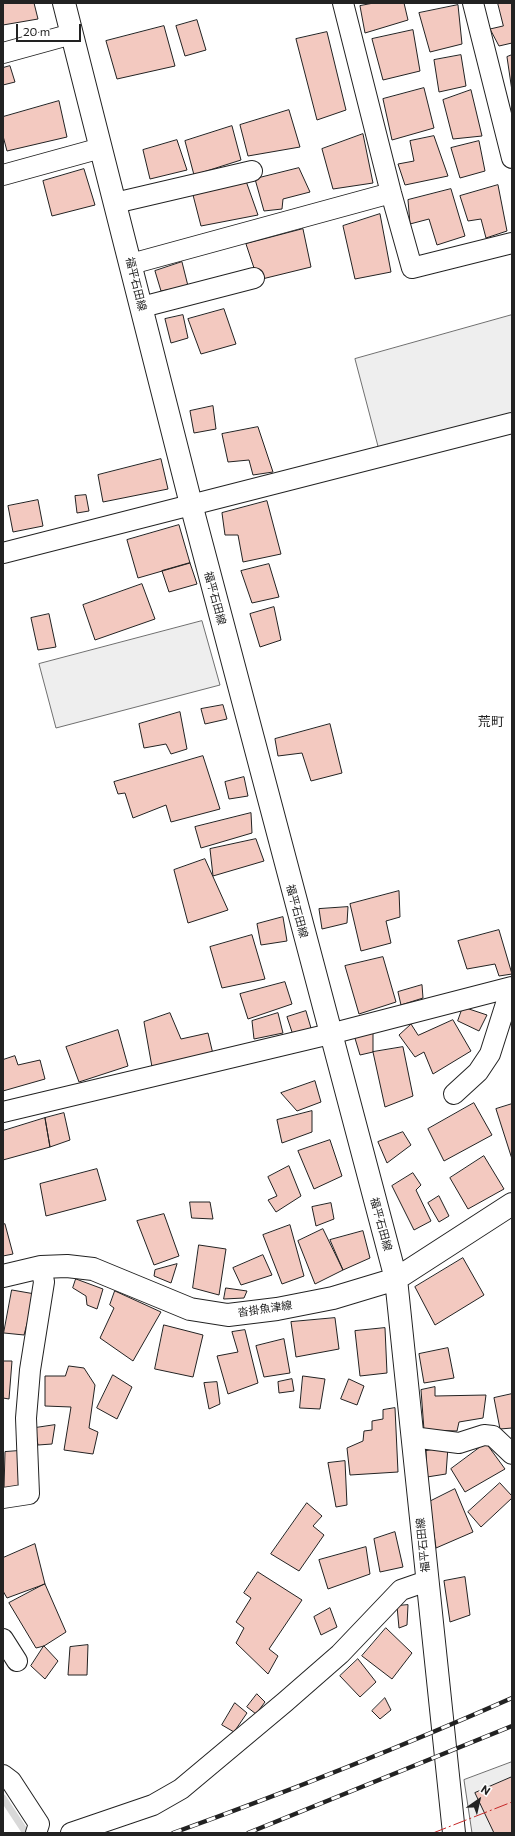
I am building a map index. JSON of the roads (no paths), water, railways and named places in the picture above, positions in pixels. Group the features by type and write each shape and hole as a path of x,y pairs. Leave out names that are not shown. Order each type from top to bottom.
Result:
{"main road":[{"name":"福平石田線","path":"64,3 191,504 396,1280 454,1833"},
{"name":"沓掛魚津線","path":"3,1276 41,1268 67,1266 93,1269 190,1309 228,1315 277,1309 333,1298 396,1280 512,1204"}],"street":[{"path":"343,3 391,194 412,268 512,243"},
{"path":"472,3 512,158"},
{"path":"3,53 72,34"},
{"path":"3,174 101,148"},
{"path":"115,203 252,171"},
{"path":"131,264 391,194"},
{"path":"142,307 254,278"},
{"path":"3,553 512,423"},
{"path":"3,1112 330,1034 512,987"},
{"path":"454,1094 478,1072 490,1054 512,987"},
{"path":"3,1498 29,1494 26,1418 30,1370 44,1282 41,1268"},
{"path":"412,1437 459,1443 484,1435 493,1436 512,1454"},
{"path":"71,1833 153,1805 181,1789 286,1702 335,1658 401,1590 427,1581"},
{"path":"3,1639 17,1661"},
{"path":"3,1775 10,1781 40,1830"}],"waterway":[{"path":"3,1798 26,1833"}],"railway":[{"path":"173,1833 258,1802 344,1768 512,1698"},
{"path":"248,1833 512,1726"}],"district":[{"name":"荒町","path":"491,722"}]}
